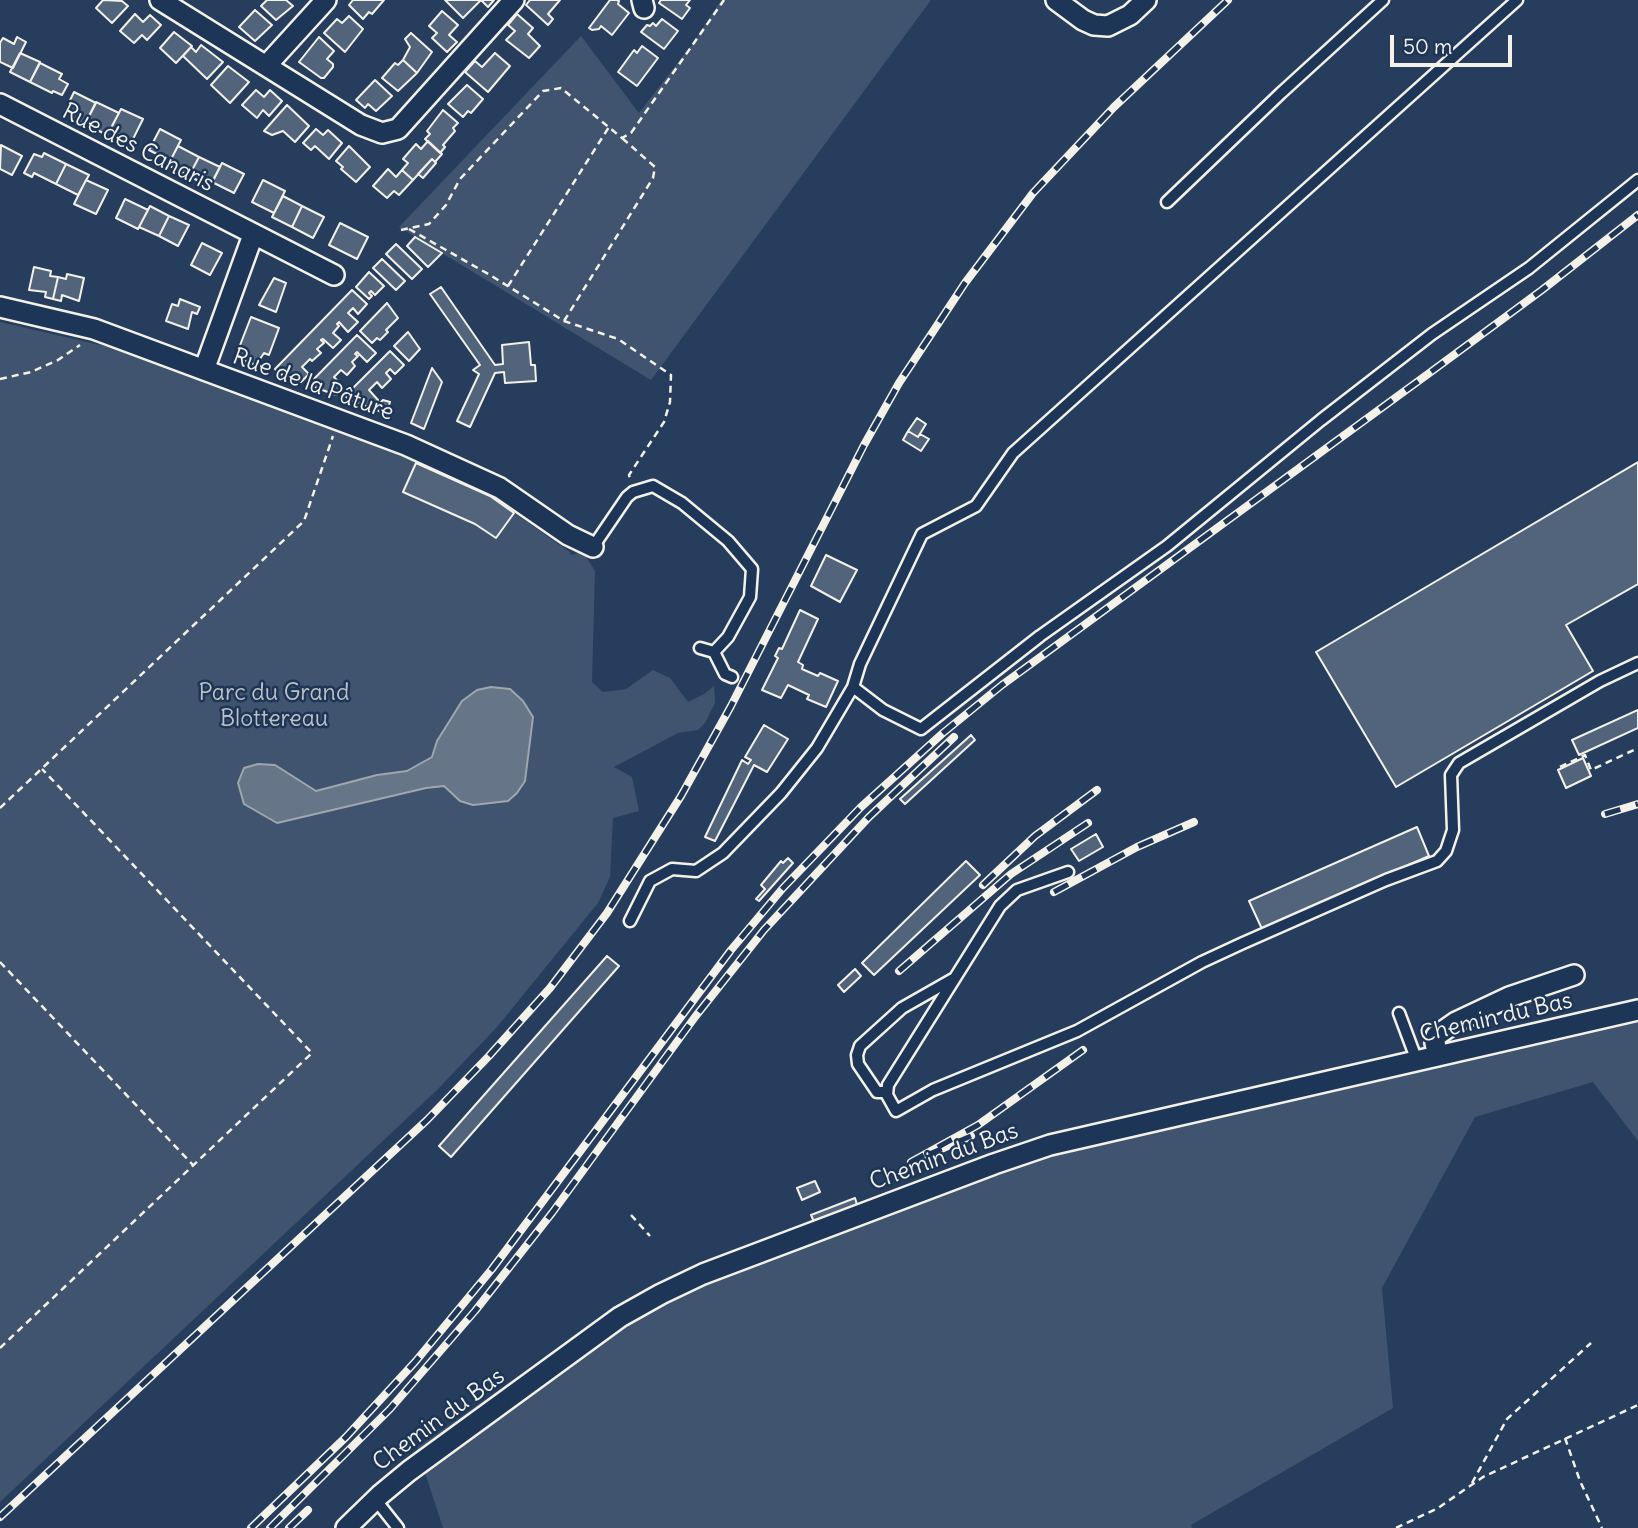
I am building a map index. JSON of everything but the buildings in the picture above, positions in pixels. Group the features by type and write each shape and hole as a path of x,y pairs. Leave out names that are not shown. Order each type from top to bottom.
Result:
{"street":[{"path":"160,0 361,125 382,133 398,129 514,0"},
{"path":"266,66 326,0"},
{"path":"1056,0 1083,20 1094,25 1108,26 1130,15 1146,0"},
{"name":"Rue des Canaris","path":"0,104 334,275"},
{"path":"204,370 253,235"},
{"name":"Rue de la Pâture","path":"0,307 94,329 406,445 500,488 568,535 593,547"},
{"path":"1437,1056 1436,1036 1456,1022 1509,997 1574,975"},
{"name":"Chemin du Bas","path":"346,1528 409,1471 620,1318 703,1274 1050,1145 1638,1010"}],"lane":[{"path":"1167,202 1383,0"},
{"path":"630,921 650,881 672,869 696,871 723,853 771,803 817,748 853,687 860,664 922,534 976,506 1013,453 1517,0"},
{"path":"853,687 884,710 921,729 1040,636 1167,546 1331,412 1432,334 1529,268 1638,180"},
{"path":"593,547 627,497 653,486 682,503 728,541 752,569 750,597 728,637 714,652"},
{"path":"700,648 714,652 725,674 732,677"},
{"path":"1068,872 1027,885 1007,898 888,1085 887,1092 895,1111 933,1090 1076,1031 1202,962 1243,943 1386,880 1437,861 1446,851 1453,830 1451,775 1459,762 1600,681 1638,663"},
{"path":"887,1092 877,1092 859,1063 857,1055 860,1046 902,1008 955,978"},
{"path":"1399,1013 1418,1061"},
{"path":"375,1499 398,1528"}],"path":[{"path":"622,138 631,133 724,0"},
{"path":"401,230 429,224 446,205 460,179 543,91 561,88 655,167 653,178 564,321"},
{"path":"508,286 609,127"},
{"path":"409,228 564,321 618,339 671,375 670,402 664,422 629,475 634,492"},
{"path":"0,379 31,372 58,360 79,346 94,329"},
{"path":"0,808 304,521 339,420"},
{"path":"1560,766 1585,755 1591,770 1638,748"},
{"path":"0,1348 312,1054 42,769"},
{"path":"0,962 193,1166"},
{"path":"631,1215 650,1236"},
{"path":"1470,1486 1482,1469 1490,1448 1507,1419 1591,1342"},
{"path":"1396,1528 1438,1508 1483,1477 1638,1406"},
{"path":"1565,1438 1580,1481 1602,1528"}],"green space":[{"path":"721,0 931,0 651,380 399,227 581,36 639,113 693,43"},
{"name":"Parc du Grand Blottereau","path":"0,322 113,348 384,448 490,496 571,555 583,552 595,571 592,682 603,692 626,689 653,670 670,678 688,702 714,686 715,703 705,723 698,730 678,733 614,767 632,777 639,811 613,818 610,877 598,903 497,1027 438,1089 0,1502"},
{"path":"1638,1001 1638,1141 1593,1082 1475,1117 1382,1288 1393,1408 1191,1525 1192,1528 443,1528 417,1448 606,1314 644,1291 711,1260 784,1237 979,1160"}],"shaded area":[{"path":"491,687 510,689 523,701 533,717 525,781 508,801 473,805 460,801 444,786 277,823 244,804 238,783 244,768 258,764 275,765 316,791 377,775 407,771 432,757 437,741 462,701 477,690"}],"railway":[{"path":"0,1517 427,1120 550,988 607,913 681,796 731,706 864,445 899,383 965,283 1033,193 1114,107 1228,0"},
{"path":"251,1528 346,1437 415,1362 492,1269 731,950 783,888 861,807 943,733 1002,685 1542,290 1638,215"},
{"path":"270,1528 390,1409 475,1311 552,1213 695,1017 764,930 869,817 954,737"},
{"path":"983,885 1035,836 1097,790"},
{"path":"1605,814 1638,804"},
{"path":"1054,892 1137,847 1194,822"},
{"path":"899,971 1011,874 1088,823"},
{"path":"971,1136 911,1162 978,1125 1083,1050"},
{"path":"289,1528 308,1510"}]}
